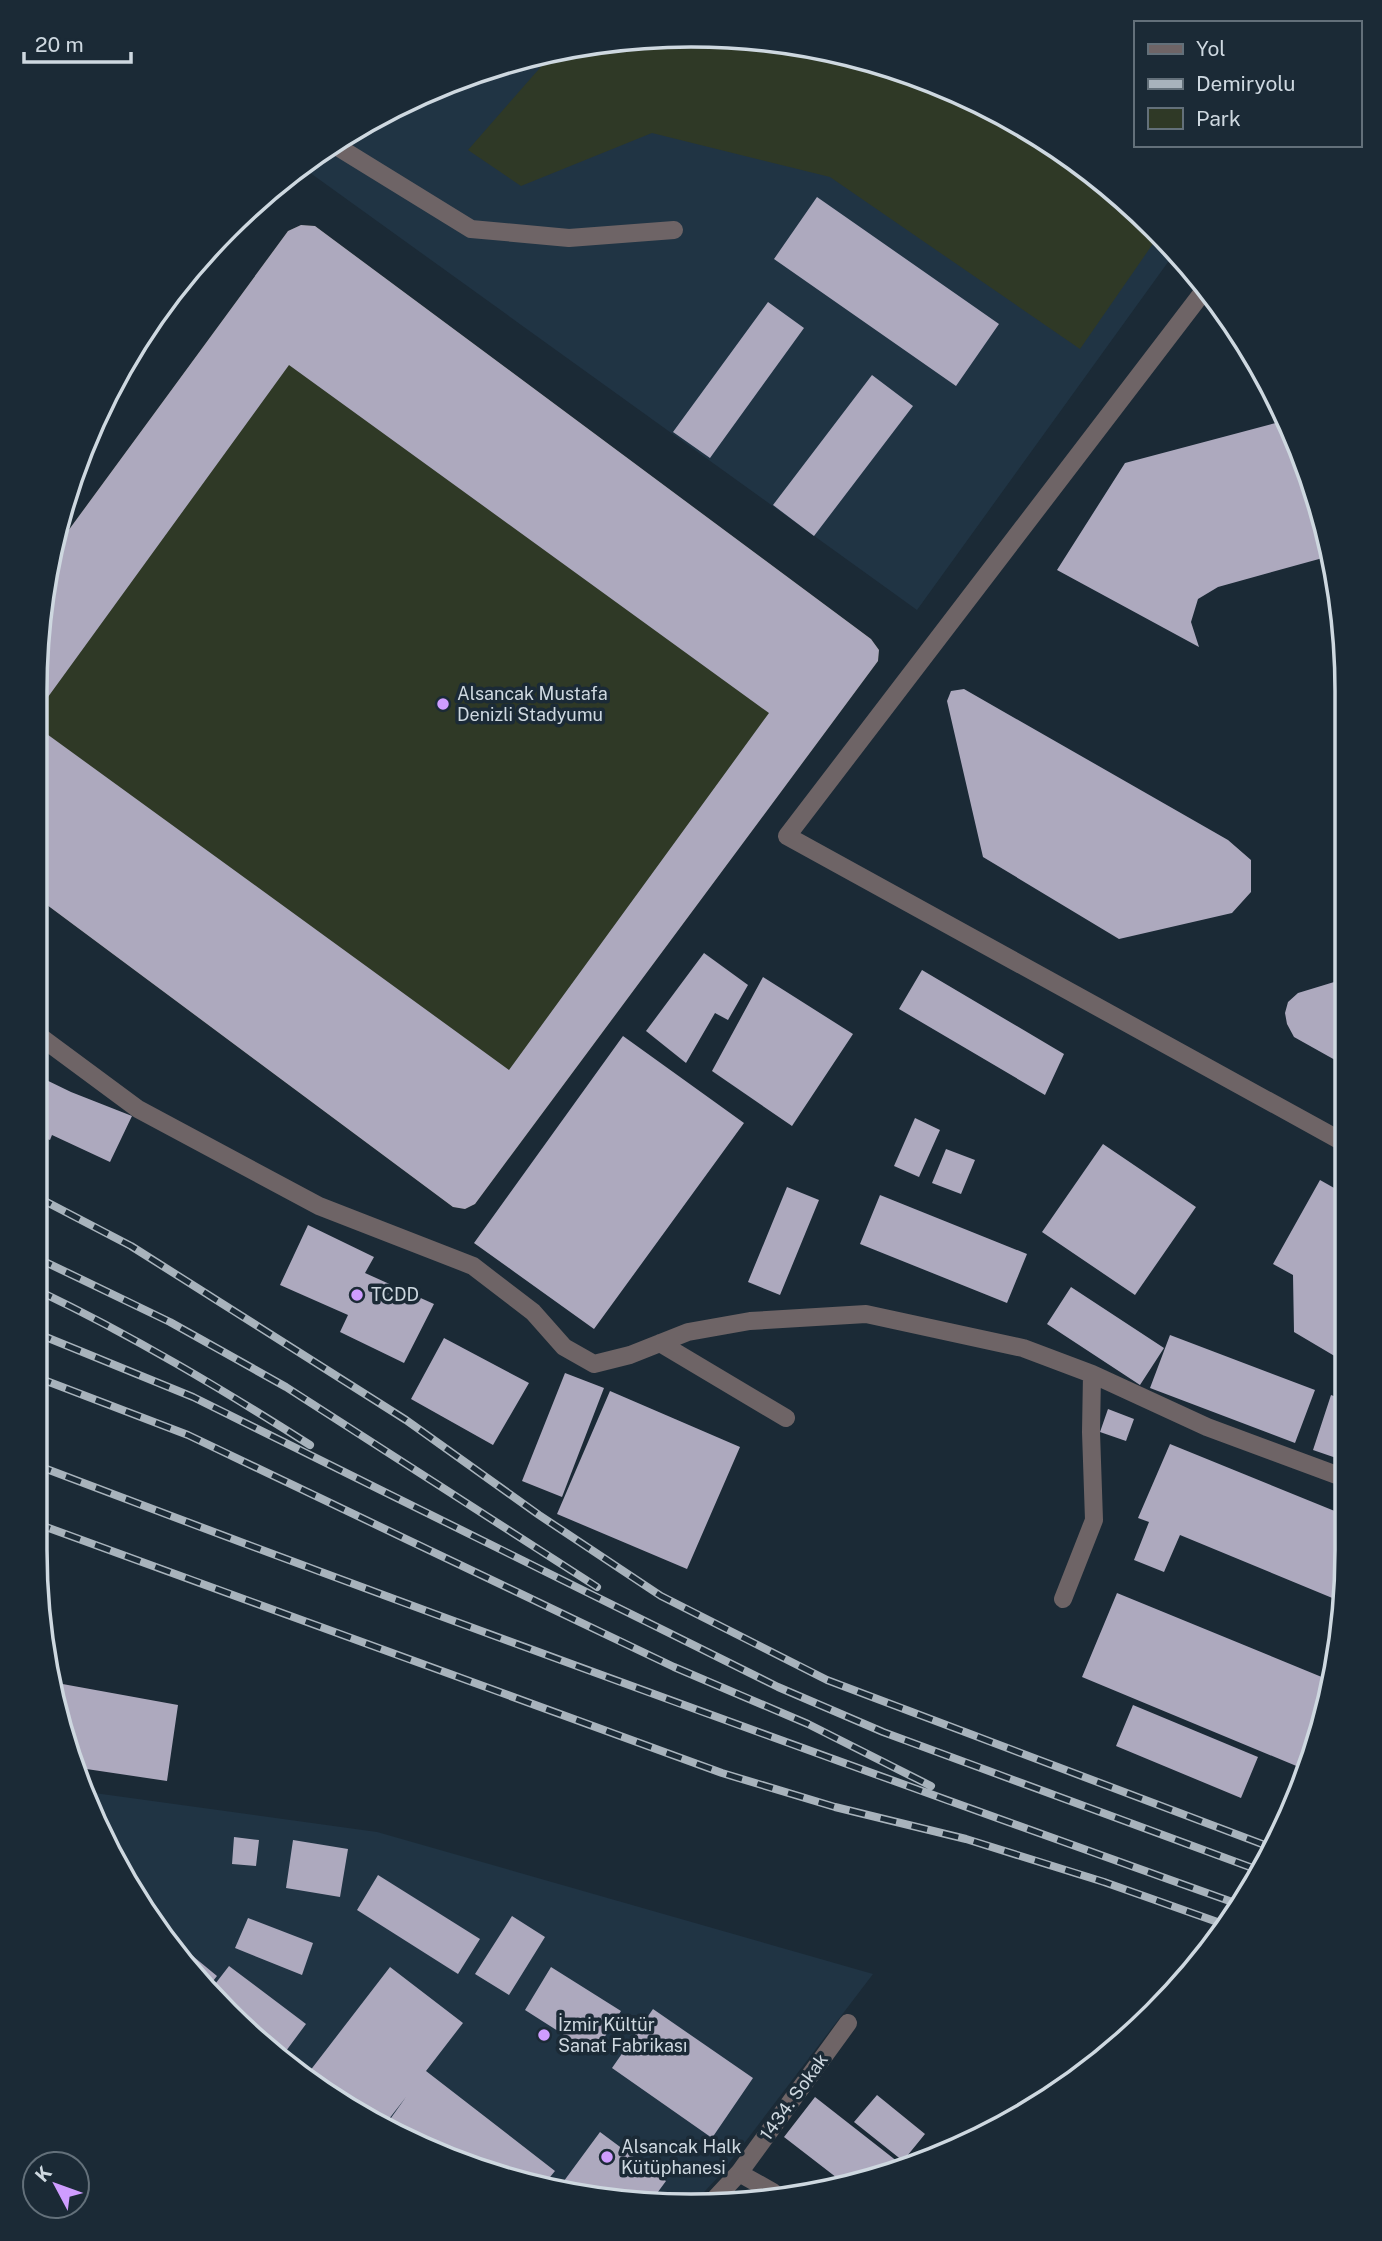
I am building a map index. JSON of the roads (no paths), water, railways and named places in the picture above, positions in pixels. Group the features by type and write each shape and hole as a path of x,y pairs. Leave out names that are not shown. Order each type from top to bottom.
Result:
{"street":[{"path":"343,150 471,229 569,238 674,230"},
{"path":"1200,296 788,836 1335,1138"},
{"path":"47,1042 138,1109 319,1206 473,1266 533,1312 564,1347 594,1364 630,1355 688,1332 750,1321 866,1314 1023,1348 1092,1374 1207,1427 1335,1474"},
{"path":"660,1343 786,1418"},
{"path":"1063,1599 1094,1520 1090,1432 1092,1374"},
{"name":"1434. Sokak","path":"721,2193 739,2173 848,2023"},
{"path":"739,2173 767,2189"}],"railway":[{"path":"47,1202 131,1246 406,1420 539,1515 661,1596 827,1680 1263,1844"},
{"path":"47,1263 170,1322 286,1387 597,1587"},
{"path":"47,1295 176,1363 310,1445"},
{"path":"47,1337 193,1397 778,1687 883,1732 1251,1868"},
{"path":"47,1381 188,1435 674,1667 808,1724 931,1786"},
{"path":"47,1469 636,1688 1230,1901"},
{"path":"47,1527 722,1773 835,1807 966,1839 1104,1882 1216,1922"}],"place":[{"name":"Alsancak Mustafa Denizli Stadyumu","path":"443,704"},
{"name":"TCDD","path":"357,1295"},
{"name":"İzmir Kültür Sanat Fabrikası","path":"544,2035"},
{"name":"Alsancak Halk Kütüphanesi","path":"607,2157"}]}
